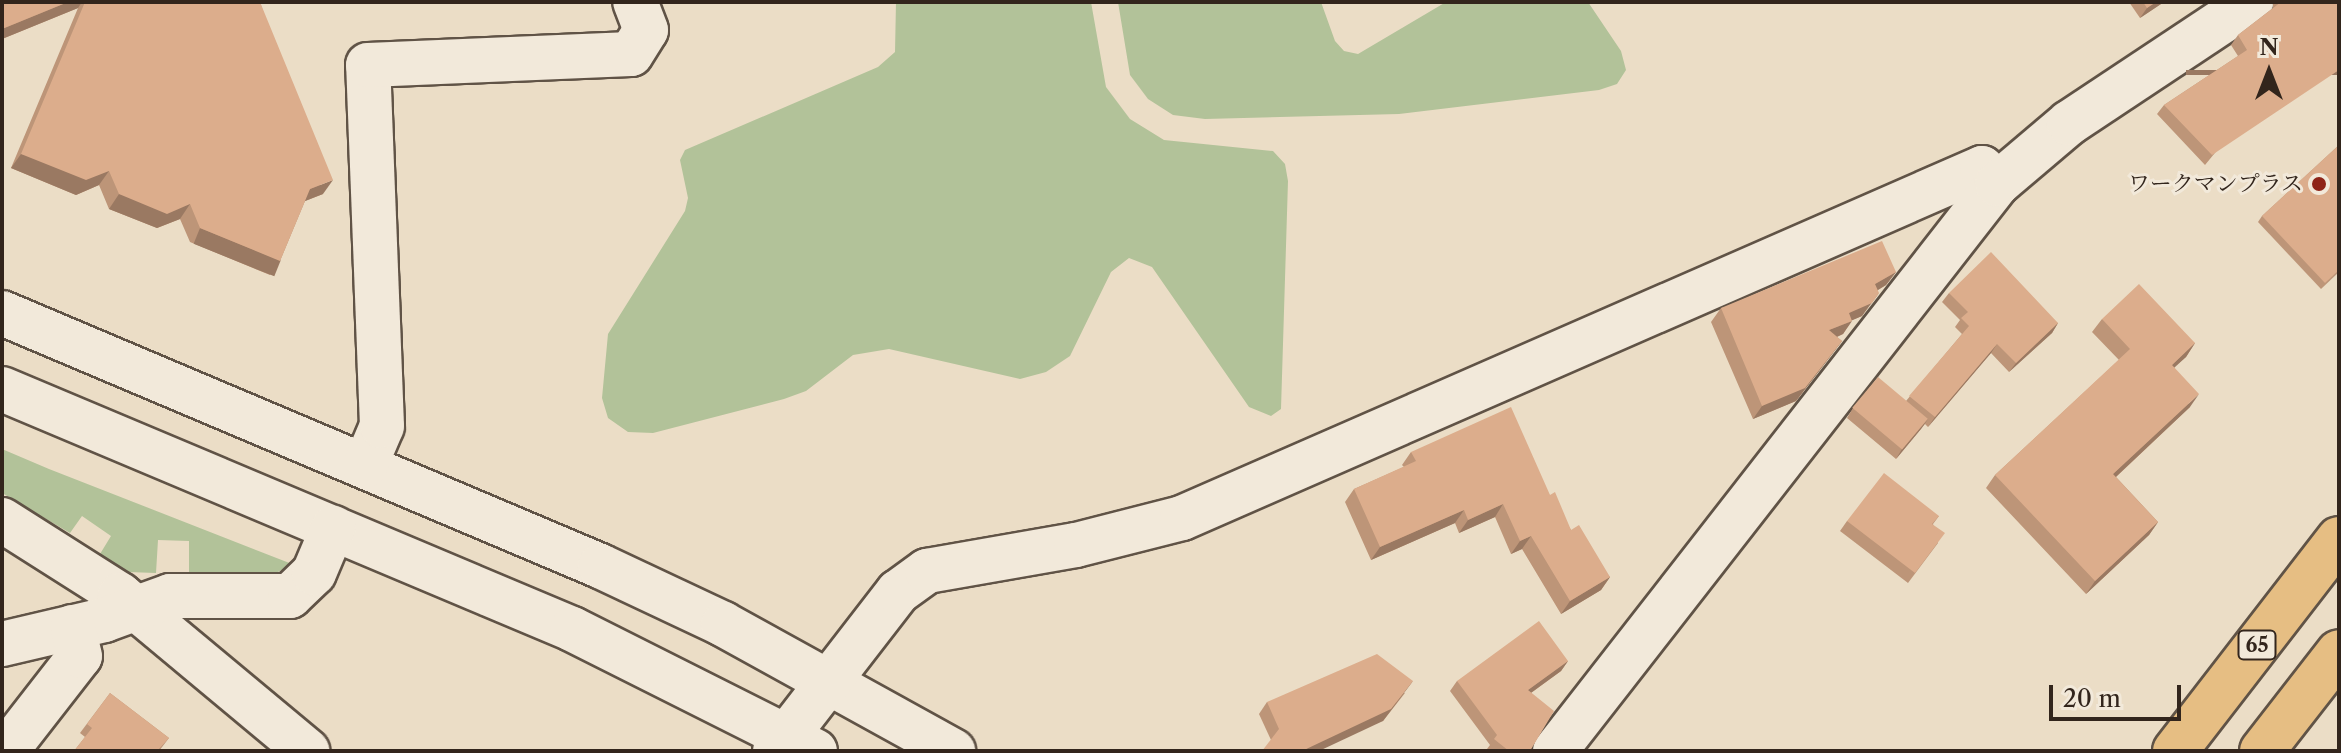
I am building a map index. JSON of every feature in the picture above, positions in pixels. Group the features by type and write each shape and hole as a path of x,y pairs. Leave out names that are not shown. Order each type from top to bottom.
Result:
{"main road":[{"name":"65","path":"2175,751 2339,539"},
{"path":"2262,751 2339,652"}],"street":[{"path":"365,466 382,426 368,65 631,54 646,30 635,2"},
{"path":"1555,751 1997,184 2069,123 2251,2"},
{"path":"2,389 572,629 793,746 830,681 898,592 927,571 1076,545 1182,518 1982,168 1997,184"},
{"path":"2,313 600,566 830,681 953,751"},
{"path":"2,520 136,608 307,751"},
{"path":"2,644 73,627 170,596 290,596 314,573 333,528"},
{"path":"6,751 80,656 73,627"}],"green space":[{"path":"896,2 1091,2 1106,87 1130,119 1164,140 1273,151 1285,164 1288,181 1281,409 1271,416 1249,407 1152,267 1129,258 1111,272 1070,356 1046,372 1020,379 889,349 853,355 806,391 784,399 653,433 628,432 608,418 602,398 608,334 685,211 688,198 680,160 685,150 878,67 895,52"},
{"path":"1118,2 1321,2 1335,41 1344,51 1358,54 1446,2 1588,2 1621,51 1626,70 1617,84 1599,90 1399,114 1205,119 1173,115 1148,99 1130,75"},
{"path":"2,449 292,564 271,576 189,573 189,541 158,540 156,573 128,572 100,554 111,536 82,516 70,533 2,493"}],"building":[{"path":"2,2 68,2 2,29"},
{"path":"85,2 260,2 333,180 310,189 280,261 200,228 190,204 167,214 119,194 109,171 86,180 21,154"},
{"path":"2281,2 2339,2 2339,70 2212,155 2164,105 2247,50 2238,35"},
{"name":"ワークマンプラス","path":"2339,145 2339,270 2325,283 2262,216"},
{"path":"1882,241 1896,272 1875,284 1879,293 1872,303 1849,313 1852,321 1829,330 1842,341 1805,388 1762,406 1721,308"},
{"path":"1991,252 2058,323 2016,363 1997,344 1935,417 1909,396 1969,326 1961,318 1968,312 1949,293"},
{"path":"2139,284 2195,343 2172,365 2199,394 2113,474 2158,522 2095,581 1995,475 2130,349 2102,319"},
{"path":"1878,377 1928,419 1902,449 1852,408"},
{"path":"1511,407 1550,495 1555,492 1571,530 1579,525 1610,577 1570,601 1531,536 1520,541 1503,504 1468,520 1464,510 1380,547 1354,489 1416,461 1411,452"},
{"path":"1884,473 1939,516 1932,524 1945,533 1915,573 1847,521"},
{"path":"1539,621 1568,661 1528,690 1554,711 1530,751 1509,751 1494,739 1497,735 1457,681"},
{"path":"1377,654 1413,681 1391,709 1302,751 1262,751 1279,729 1267,702"},
{"path":"110,693 169,738 157,751 74,751 92,728 87,724"}],"place":[{"name":"ワークマンプラス","path":"2319,184"}]}
